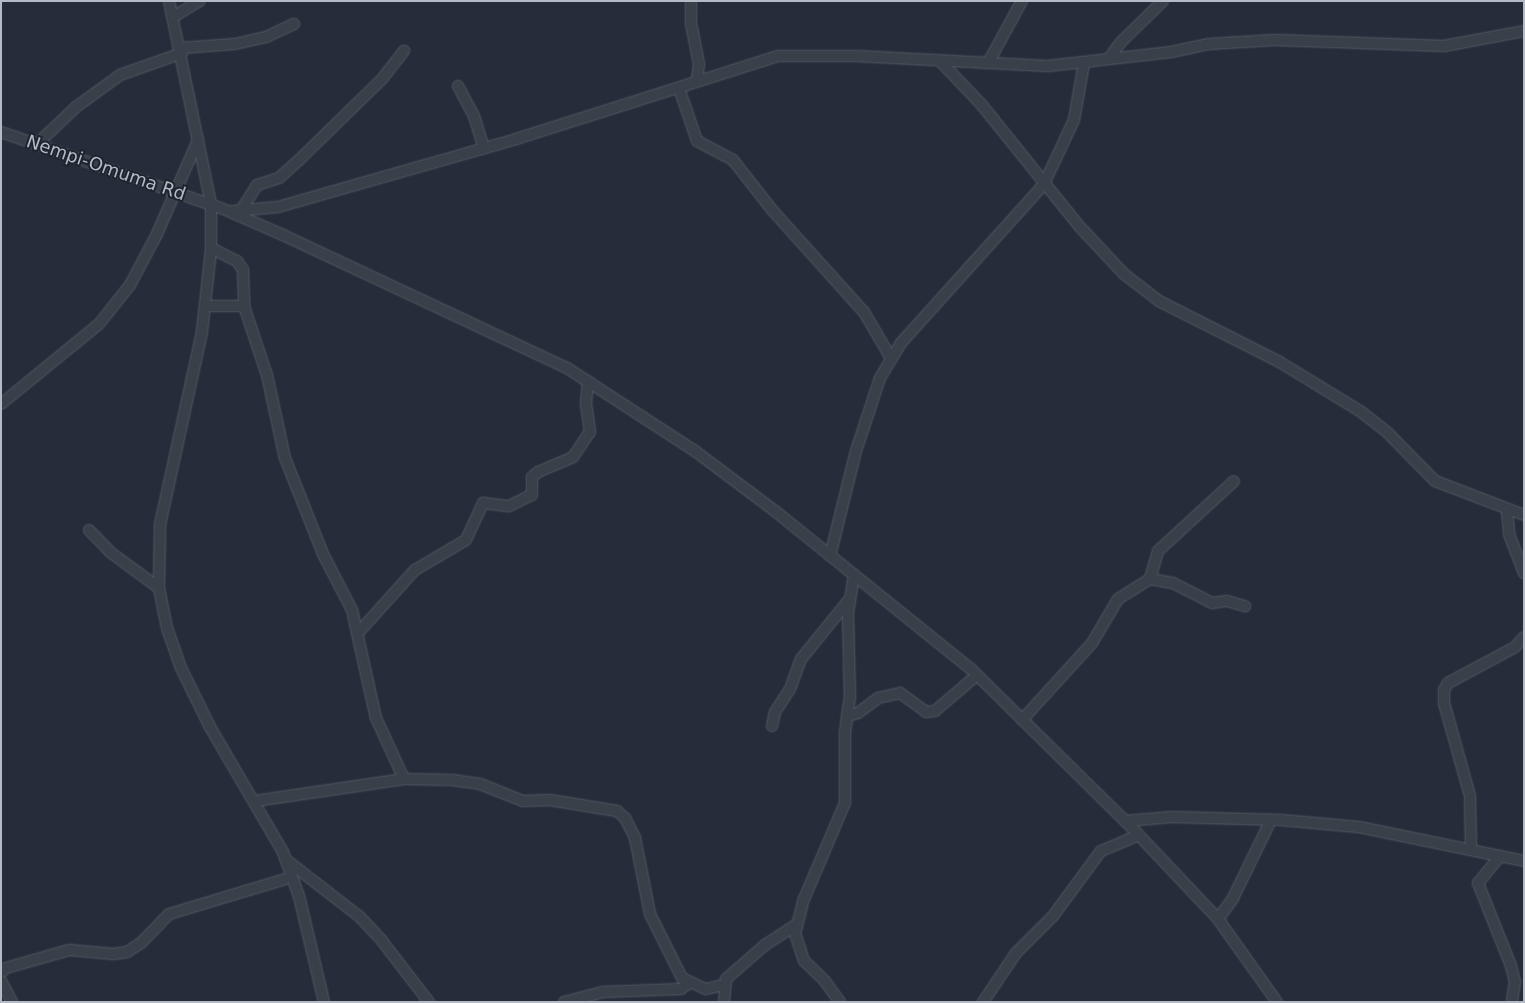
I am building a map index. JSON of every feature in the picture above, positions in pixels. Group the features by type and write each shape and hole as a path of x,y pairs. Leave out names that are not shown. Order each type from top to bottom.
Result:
{"street":[{"path":"169,1 181,50 211,204 211,248 204,306 160,524 159,588 167,628 181,668 210,727 255,800 285,859 292,877 324,1002"},
{"path":"173,17 200,1"},
{"path":"691,1 691,24 699,64 697,80"},
{"path":"988,63 1022,1"},
{"path":"1109,58 1122,41 1162,1"},
{"path":"37,144 76,107 120,76 181,50 258,39 281,33 294,24"},
{"path":"229,211 278,207 484,148 777,56 856,56 1048,66 1250,41 1444,46 1524,30"},
{"path":"241,210 257,185 278,178 299,160 382,79 404,51"},
{"path":"940,60 981,104 1044,184 1113,263 1160,302 1278,361 1360,411 1387,432 1435,481 1524,515"},
{"path":"830,556 856,451 880,378 891,358 1044,184 1074,120 1084,63"},
{"path":"458,86 474,116 484,148"},
{"path":"679,88 697,141 733,160 773,211 864,312 891,358"},
{"name":"Nempi-Omuma Rd","path":"1,132 229,211 398,292 510,340 588,381 695,451 854,574 978,675 1139,835 1218,919 1277,1002"},
{"path":"1,404 99,324 130,285 157,234 174,191 198,140"},
{"path":"211,248 237,261 242,270 244,306 267,375 285,458 322,554 352,610 376,718 404,778"},
{"path":"204,306 244,306"},
{"path":"358,633 415,570 466,540 482,503 509,506 532,495 532,477 538,472 573,457 590,432 586,404 588,381"},
{"path":"1150,579 1158,551 1234,481"},
{"path":"1507,510 1509,534 1524,573"},
{"path":"90,530 110,552 159,588"},
{"path":"840,1002 825,981 804,961 796,945 797,924 845,803 847,716 850,697 849,600 854,574"},
{"path":"1022,720 1092,643 1118,599 1150,579 1173,583 1212,603 1226,601 1245,606"},
{"path":"772,726 775,712 790,689 801,659 849,600"},
{"path":"1471,849 1470,796 1444,702 1444,690 1448,683 1508,651 1524,637"},
{"path":"847,716 858,713 878,698 900,693 926,712 935,711 978,675"},
{"path":"255,800 404,778 452,780 480,784 523,801 550,800 617,811 626,818 635,838 650,914 682,978 689,984 706,989 723,1001"},
{"path":"1125,821 1172,817 1271,820 1359,827 1524,861"},
{"path":"1218,919 1233,898 1271,820"},
{"path":"983,1002 1016,953 1053,916 1101,851 1139,835"},
{"path":"1500,856 1478,883 1511,966 1515,982 1512,1002"},
{"path":"285,859 360,917 382,940 429,1002"},
{"path":"1,972 31,960 69,950 114,954 127,952 141,943 169,914 292,877"},
{"path":"723,1001 726,979 751,956 797,924"},
{"path":"1,981 12,1002"},
{"path":"564,1002 603,992 676,990 689,984"},
{"path":"706,989 724,985"}]}
